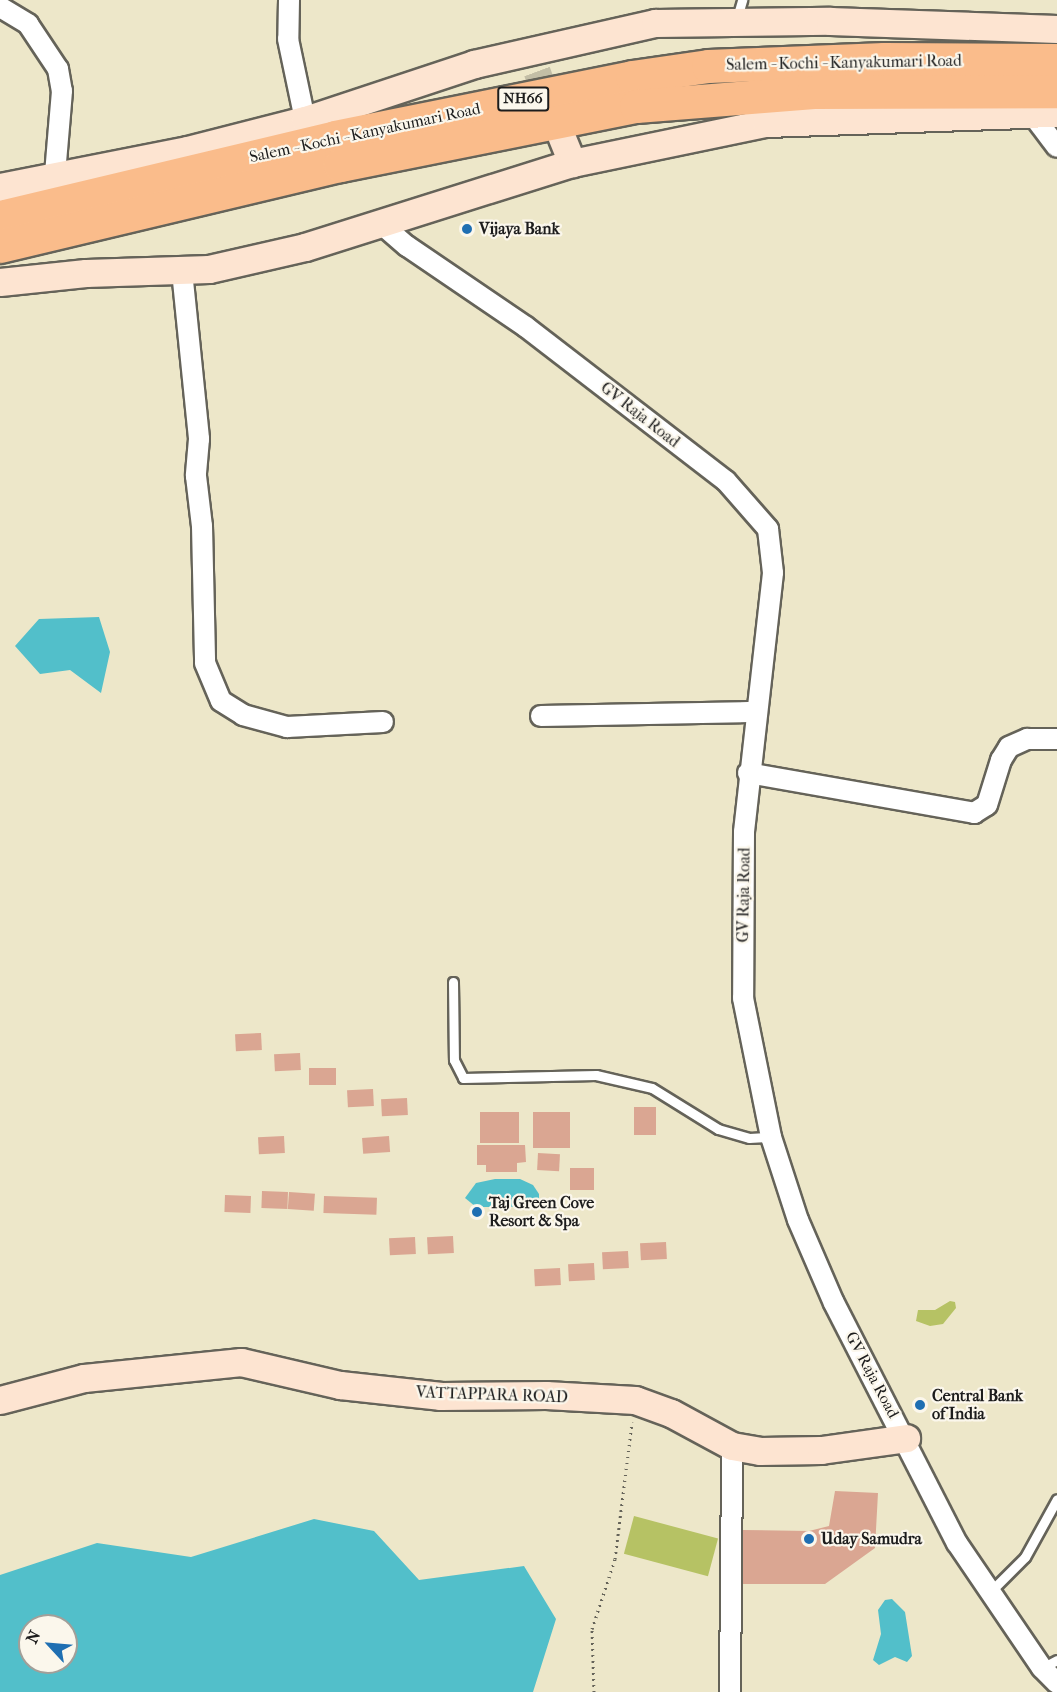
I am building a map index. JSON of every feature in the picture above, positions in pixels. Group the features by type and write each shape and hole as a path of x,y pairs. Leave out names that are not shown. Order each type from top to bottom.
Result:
{"highway":[{"name":"Salem - Kochi - Kanyakumari Road","path":"0,246 338,151 632,77 708,66 884,59 1057,60"},
{"name":"Salem - Kochi - Kanyakumari Road","path":"0,217 338,151 702,98 813,92 1057,91"}],"street":[{"path":"289,0 288,39 305,120"},
{"path":"0,7 28,24 58,69 62,91 55,174"},
{"path":"0,187 55,174 187,150 532,61 654,23 739,12 830,21 1057,28"},
{"path":"0,282 86,273 209,269 305,247 572,163 766,123 1044,113 1057,147"},
{"path":"558,128 572,163"},
{"name":"GV Raja Road","path":"379,222 407,246 526,327 726,481 768,529 772,573 748,773 743,998 771,1137 798,1220 834,1303 906,1438 957,1542 990,1592 1049,1664 1057,1683"},
{"path":"182,271 199,439 196,476 205,663 221,701 243,715 287,727 383,722"},
{"path":"541,716 756,712"},
{"path":"748,773 974,813 987,805 1001,760 1009,747 1027,739 1057,738"},
{"name":"VATTAPPARA ROAD","path":"0,1400 84,1378 241,1362 340,1385 441,1396 546,1395 635,1400 671,1413 732,1446 760,1451 821,1450 906,1438"},
{"path":"730,1692 732,1446"}],"lane":[{"path":"453,982 454,1060 463,1078 596,1075 652,1088 718,1129 749,1138 771,1137"},
{"path":"990,1592 1025,1557 1057,1499"}],"path":[{"path":"594,1692 592,1629 615,1559 635,1400"}],"green space":[{"path":"950,1301 955,1302 956,1308 943,1324 930,1326 916,1321 918,1310 935,1310"},
{"path":"634,1516 718,1539 708,1576 624,1554"}],"water":[{"path":"99,617 110,652 101,693 70,670 40,674 15,646 39,619"},
{"path":"495,1179 520,1179 533,1185 539,1194 539,1207 476,1207 465,1198 476,1183"},
{"path":"314,1519 374,1531 419,1580 524,1566 556,1619 533,1692 0,1692 0,1575 97,1543 191,1557"},
{"path":"892,1599 905,1612 912,1656 907,1662 895,1657 879,1665 873,1660 881,1634 878,1610 885,1600"}],"building":[{"path":"261,1033 262,1050 236,1051 235,1034"},
{"path":"300,1053 301,1070 275,1071 274,1054"},
{"path":"309,1068 336,1068 336,1085 309,1085"},
{"path":"373,1089 374,1106 348,1107 347,1090"},
{"path":"407,1098 408,1115 382,1116 381,1099"},
{"path":"634,1107 656,1107 656,1135 634,1135"},
{"path":"480,1112 519,1112 519,1143 480,1143"},
{"path":"533,1112 570,1112 570,1148 533,1148"},
{"path":"284,1136 285,1153 259,1154 258,1137"},
{"path":"389,1136 390,1152 363,1154 362,1138"},
{"path":"477,1145 525,1145 526,1162 517,1163 517,1172 486,1172 486,1165 477,1165"},
{"path":"538,1153 560,1154 559,1171 537,1170"},
{"path":"570,1168 594,1168 594,1190 570,1190"},
{"path":"262,1191 288,1192 287,1209 261,1208"},
{"path":"289,1192 315,1194 314,1211 288,1209"},
{"path":"225,1195 251,1196 250,1213 224,1212"},
{"path":"324,1196 377,1198 376,1215 323,1213"},
{"path":"453,1236 454,1253 428,1254 427,1237"},
{"path":"415,1237 416,1254 390,1255 389,1238"},
{"path":"666,1242 667,1259 641,1260 640,1243"},
{"path":"628,1251 629,1268 603,1269 602,1252"},
{"path":"594,1263 595,1280 569,1281 568,1264"},
{"path":"560,1268 561,1285 535,1286 534,1269"},
{"name":"Uday Samudra","path":"835,1491 878,1493 875,1548 825,1584 742,1584 742,1530 809,1531 829,1526"}],"tunnel":[{"path":"537,71 552,112"}],"place":[{"name":"Vijaya Bank","path":"467,229"},
{"name":"Taj Green Cove Resort & Spa","path":"477,1212"},
{"name":"Central Bank of India","path":"920,1405"},
{"name":"Uday Samudra","path":"809,1539"}]}
